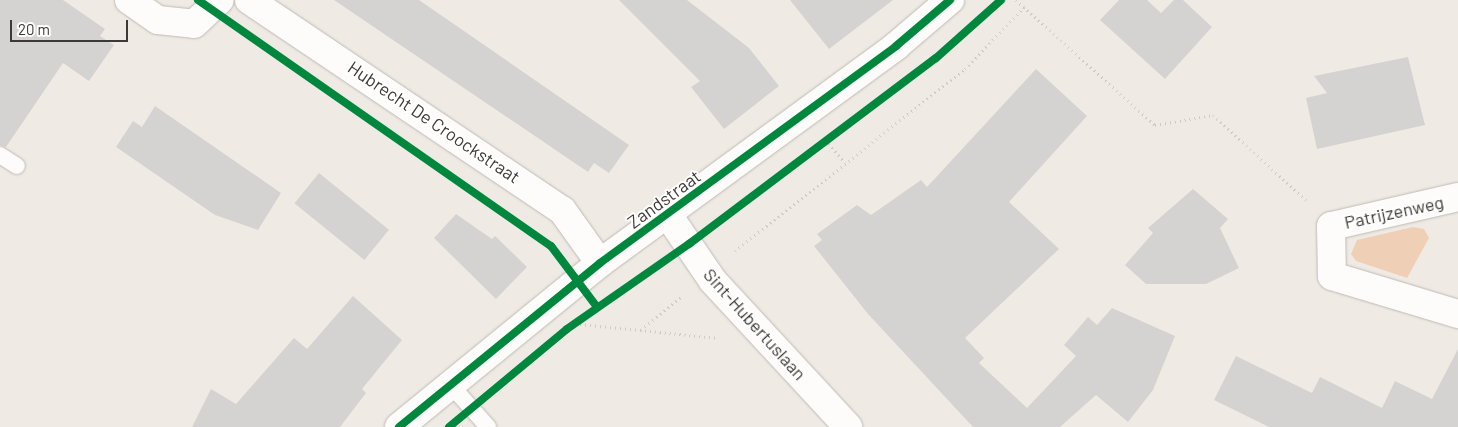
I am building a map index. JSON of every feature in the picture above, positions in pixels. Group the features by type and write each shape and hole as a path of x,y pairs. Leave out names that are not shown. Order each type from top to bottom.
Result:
{"street":[{"path":"129,0 158,20 194,24 220,0"},
{"name":"Hubrecht De Croockstraat","path":"249,0 562,210 600,262"},
{"name":"Zandstraat","path":"398,427 449,383 600,262 668,215 896,46 950,0"},
{"name":"Patrijzenweg","path":"1458,197 1331,226 1332,276 1458,314"},
{"name":"Sint-Hubertuslaan","path":"668,215 708,274 848,427"}],"lane":[{"path":"0,155 17,166"},
{"path":"449,383 488,427"}],"path":[{"path":"1016,0 1156,125 1213,115 1331,226"},
{"path":"641,330 845,162 965,69 1024,7"},
{"path":"817,145 833,134"},
{"path":"825,139 845,162"},
{"path":"567,329 597,307 578,281"},
{"path":"575,324 725,339"}],"shaded area":[{"path":"1413,227 1424,229 1429,238 1407,278 1356,261 1351,254 1357,240"}],"building":[{"path":"0,0 63,0 105,29 100,36 114,45 89,81 63,63 6,147 0,145"},
{"path":"334,0 419,0 629,145 609,173 594,163 588,172"},
{"path":"619,0 687,0 749,48 779,86 724,129 691,87 700,81"},
{"path":"790,0 893,0 829,49"},
{"path":"1119,0 1147,0 1161,13 1174,0 1183,0 1212,27 1165,79 1100,20"},
{"path":"1408,57 1425,125 1317,149 1306,98 1327,93 1314,76"},
{"path":"1036,69 1087,116 1009,202 1059,249 965,338 984,358 979,363 1027,408 1076,356 1064,345 1088,317 1097,325 1112,308 1175,336 1153,390 1128,422 1096,395 1060,427 973,427 868,314 814,246 822,240 817,234 857,205 871,215 921,180 927,187"},
{"path":"155,106 281,193 258,230 215,215 116,147 133,121 142,127"},
{"path":"319,173 389,230 364,260 294,203"},
{"path":"1193,189 1228,219 1220,228 1239,268 1206,284 1146,284 1125,265 1153,233 1148,228"},
{"path":"456,214 492,239 495,236 527,267 496,299 434,238"},
{"path":"353,296 402,340 362,389 366,393 340,427 192,427 211,389 236,404 294,338 307,349"},
{"path":"1458,349 1458,427 1269,427 1214,400 1236,356 1312,393 1320,377 1382,408 1395,381 1432,399"}],"cycle path":[{"path":"198,0 551,246 597,307"},
{"path":"399,427 600,263 896,46 950,0"},
{"path":"449,427 567,329 689,244 936,58 1001,0"}]}
